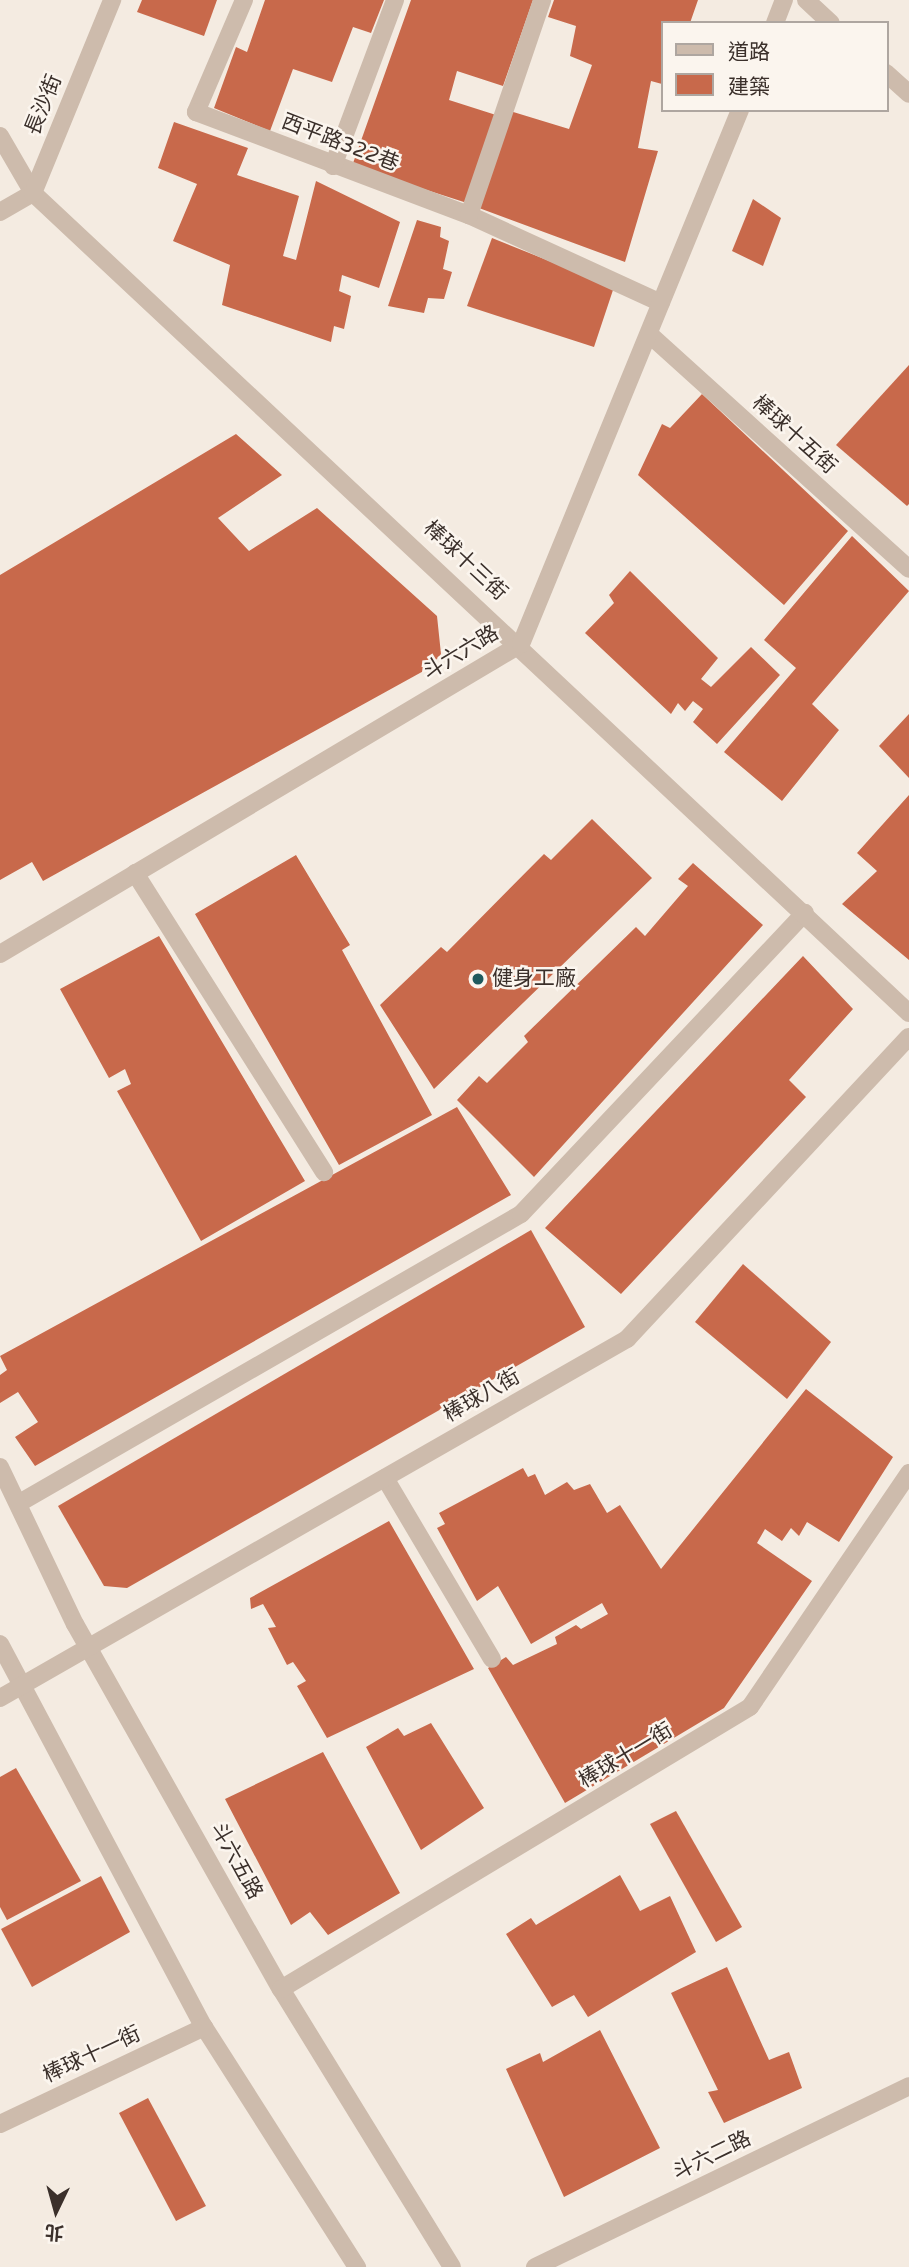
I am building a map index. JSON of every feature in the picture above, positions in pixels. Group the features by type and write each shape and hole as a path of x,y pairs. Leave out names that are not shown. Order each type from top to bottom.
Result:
{"street":[{"name":"長沙街","path":"33,193 112,0"},
{"name":"西平路322巷","path":"244,0 196,112 469,215 661,303"},
{"path":"334,166 395,0"},
{"path":"469,215 542,0"},
{"path":"776,21 784,0"},
{"path":"806,0 829,21"},
{"path":"888,75 909,94"},
{"name":"斗六六路","path":"0,954 521,644 739,112"},
{"name":"棒球十三街","path":"0,136 33,193 521,644 909,1013"},
{"path":"0,212 33,193"},
{"name":"棒球十五街","path":"649,334 909,569"},
{"path":"135,873 324,1172"},
{"path":"21,1502 521,1214 805,913"},
{"name":"棒球八街","path":"0,1698 90,1651 627,1339 909,1037"},
{"name":"斗六五路","path":"0,1467 21,1502 90,1651 281,1989 452,2267"},
{"name":"棒球十一街","path":"281,1989 750,1707 909,1473"},
{"path":"385,1478 492,1659"},
{"path":"0,1644 204,2027 357,2267"},
{"name":"棒球十一街","path":"0,2123 204,2027"},
{"name":"斗六二路","path":"535,2267 909,2086"}],"building":[{"path":"142,0 217,0 204,36 137,12"},
{"path":"265,0 384,0 371,33 353,27 332,82 293,69 270,131 214,108 236,47 247,52"},
{"path":"411,0 533,0 503,86 457,71 449,100 496,115 467,203 352,166"},
{"path":"554,0 698,0 691,21 660,21 660,83 651,81 638,148 658,151 625,262 479,208 510,111 569,129 592,65 570,56 576,26 548,17"},
{"path":"174,122 248,148 237,175 299,196 283,256 296,260 316,181 400,222 379,288 342,275 339,291 351,296 344,329 334,326 331,342 222,305 230,265 173,241 197,184 158,168"},
{"path":"753,199 781,218 763,266 732,251"},
{"path":"417,220 441,227 440,237 449,241 443,269 452,272 444,299 428,298 424,313 388,306"},
{"path":"492,238 614,287 594,347 467,306"},
{"path":"909,365 909,504 907,506 836,445"},
{"path":"702,394 848,531 784,605 638,475 662,424 670,428"},
{"path":"236,434 282,475 218,518 249,551 317,508 437,616 441,654 429,668 43,881 32,862 0,880 0,575"},
{"path":"852,536 909,591 812,704 839,730 782,801 724,752 796,668 764,640"},
{"path":"630,571 718,658 701,679 711,687 751,647 780,675 717,744 693,722 703,709 693,701 685,711 678,703 671,714 585,633 614,603 609,595"},
{"path":"909,714 909,778 879,746"},
{"path":"909,795 909,960 842,904 877,871 857,853"},
{"name":"健身工廠","path":"592,819 652,878 434,1089 380,1005 441,947 447,952 544,854 551,860"},
{"path":"296,855 350,945 342,950 432,1115 339,1165 195,914"},
{"path":"693,863 763,925 534,1177 457,1100 479,1076 487,1083 528,1042 524,1036 636,927 645,936 688,886 678,879"},
{"path":"159,936 305,1181 201,1241 117,1091 131,1084 125,1069 109,1078 60,989"},
{"path":"803,956 853,1009 789,1080 806,1097 621,1294 545,1228"},
{"path":"457,1107 511,1195 35,1466 15,1437 38,1422 18,1392 0,1403 0,1375 7,1370 0,1356"},
{"path":"531,1230 585,1327 127,1588 104,1586 58,1506"},
{"path":"743,1264 831,1342 787,1399 695,1322"},
{"path":"806,1389 893,1457 839,1542 807,1522 799,1536 791,1528 782,1541 765,1529 757,1543 812,1581 724,1708 565,1803 488,1668 506,1657 513,1665 557,1644 555,1637 576,1625 581,1629 608,1614 602,1603 531,1644 498,1586 477,1601 437,1528 445,1524 439,1513 523,1468 528,1477 535,1474 545,1495 567,1482 574,1490 590,1484 607,1513 620,1505 661,1569"},
{"path":"389,1521 474,1669 327,1738 297,1686 306,1681 293,1662 287,1665 268,1628 276,1627 263,1604 251,1609 250,1598"},
{"path":"431,1723 484,1808 421,1850 366,1747 398,1728 404,1736"},
{"path":"323,1752 400,1893 328,1935 310,1912 291,1925 225,1799"},
{"path":"16,1768 81,1881 7,1920 0,1907 0,1777"},
{"path":"676,1811 742,1927 716,1942 650,1824"},
{"path":"620,1875 640,1911 670,1896 696,1952 588,2017 574,1995 552,2007 506,1934 531,1918 536,1925"},
{"path":"101,1876 130,1932 32,1987 1,1929"},
{"path":"727,1967 769,2060 789,2052 802,2088 724,2123 708,2092 718,2090 671,1993"},
{"path":"600,2030 660,2148 564,2197 506,2069 540,2053 543,2062"},
{"path":"148,2098 206,2206 176,2221 119,2113"}],"place":[{"name":"健身工廠","path":"478,979"}]}
